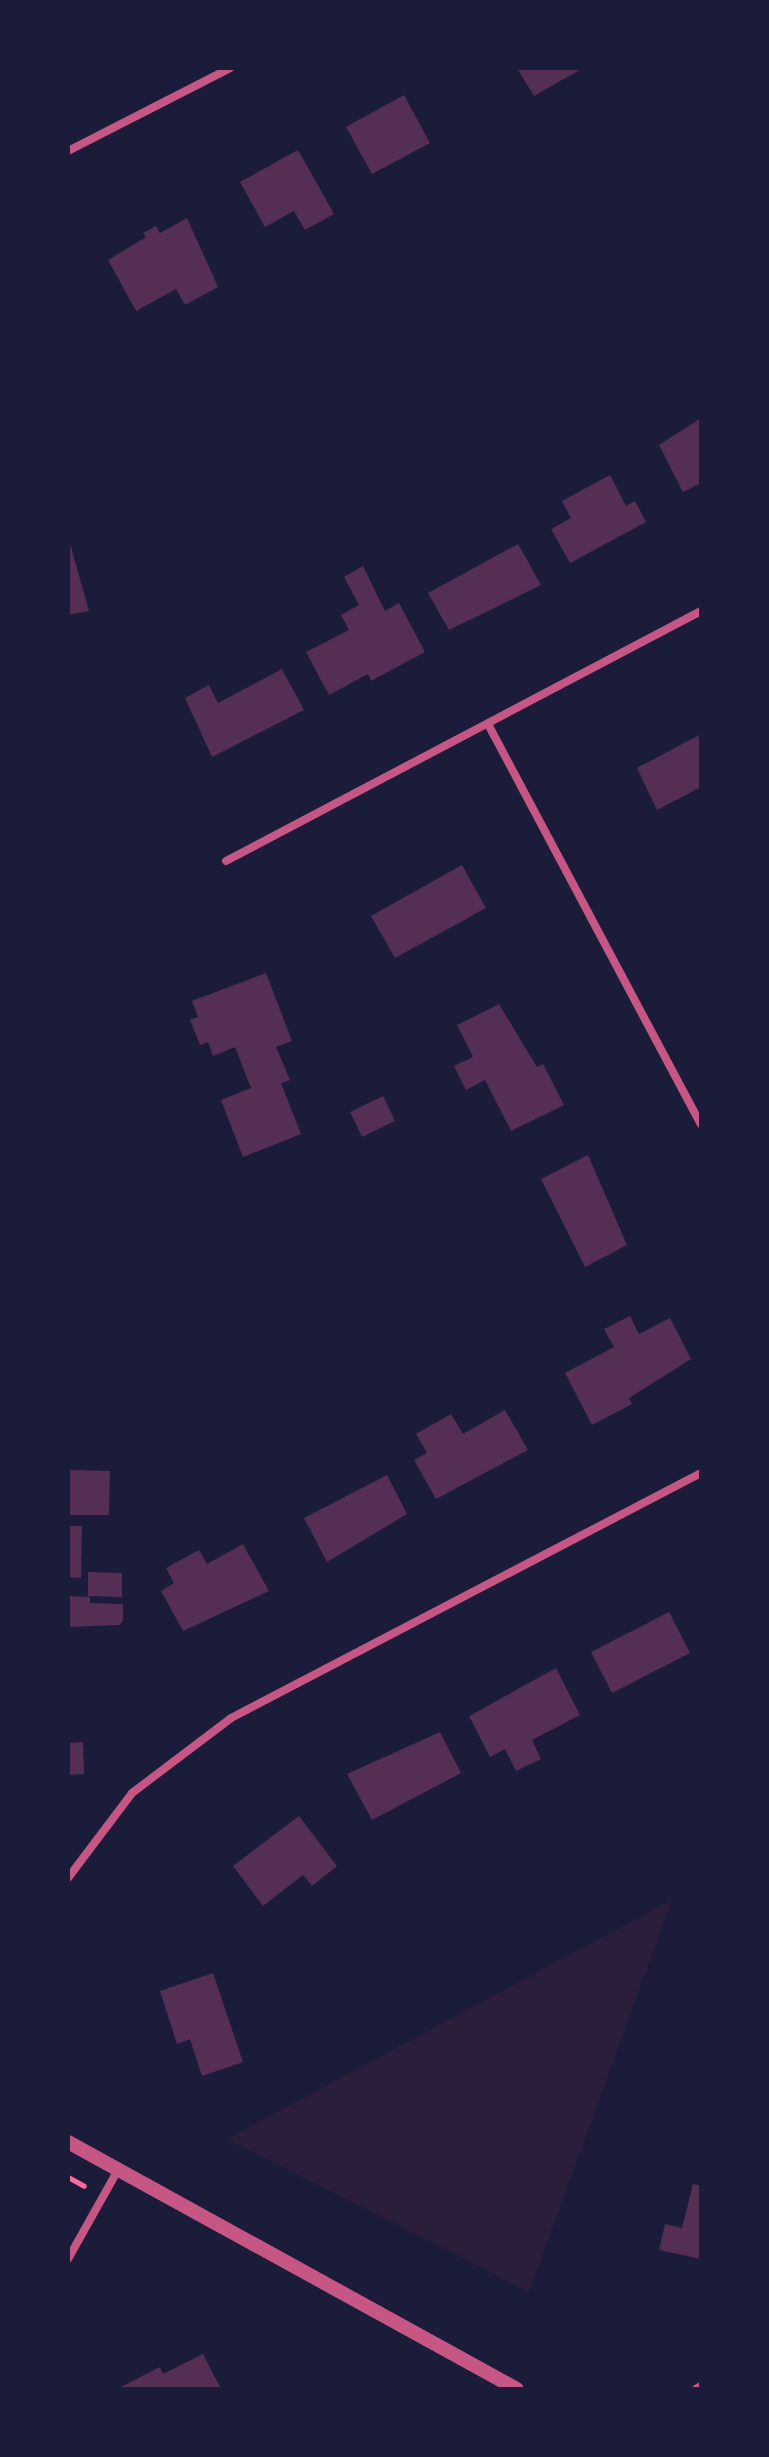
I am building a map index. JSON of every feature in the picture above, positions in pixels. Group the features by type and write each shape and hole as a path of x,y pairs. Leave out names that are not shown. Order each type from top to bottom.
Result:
{"street":[{"path":"68,151 230,68"},
{"path":"226,861 489,726 701,611"},
{"path":"489,726 701,1124"},
{"path":"68,1878 132,1793 231,1718 701,1473"},
{"path":"68,2142 517,2389"},
{"path":"68,2259 118,2170"}],"shaded area":[{"path":"672,1900 529,2292 227,2139"}],"building":[{"path":"517,68 583,68 534,96"},
{"path":"404,95 430,143 372,174 346,127"},
{"path":"298,150 334,214 305,230 294,211 265,227 240,182"},
{"path":"187,218 218,287 185,305 176,289 136,311 108,260 146,237 143,233 156,226 160,233"},
{"path":"701,418 701,483 683,492 659,445"},
{"path":"610,475 626,506 635,501 646,522 570,563 551,529 571,518 562,501"},
{"path":"518,544 541,585 449,630 428,593"},
{"path":"71,547 89,611 68,615 68,548"},
{"path":"363,566 385,611 399,603 425,652 371,681 368,674 329,695 306,652 349,630 341,615 359,605 344,577"},
{"path":"282,669 304,710 212,757 185,698 209,685 218,703"},
{"path":"701,734 701,787 657,810 637,768"},
{"path":"462,865 486,908 395,958 371,916"},
{"path":"266,973 292,1041 276,1047 290,1080 281,1083 301,1134 243,1157 221,1100 251,1088 235,1047 213,1056 208,1042 200,1045 190,1020 198,1017 192,1001"},
{"path":"499,1004 537,1067 543,1064 564,1105 511,1131 485,1080 466,1090 454,1066 473,1057 457,1025"},
{"path":"383,1096 395,1121 362,1137 350,1112"},
{"path":"588,1155 627,1245 585,1267 541,1179"},
{"path":"630,1316 639,1334 670,1318 691,1359 629,1398 632,1404 592,1425 565,1373 614,1347 604,1329"},
{"path":"505,1410 528,1450 436,1499 414,1460 427,1453 416,1434 451,1414 463,1434"},
{"path":"68,1470 110,1471 109,1515 68,1515"},
{"path":"387,1475 407,1514 327,1562 304,1518"},
{"path":"68,1526 82,1526 81,1578 68,1577"},
{"path":"243,1544 269,1591 183,1631 161,1591 174,1583 166,1568 199,1550 207,1564"},
{"path":"88,1572 122,1573 122,1597 88,1596"},
{"path":"68,1596 90,1597 90,1603 123,1604 123,1620 120,1625 68,1627"},
{"path":"669,1612 690,1653 612,1693 591,1652"},
{"path":"556,1668 580,1715 532,1740 541,1759 516,1771 505,1749 490,1757 469,1716"},
{"path":"440,1732 461,1773 372,1820 347,1774"},
{"path":"83,1742 84,1774 68,1775 68,1743"},
{"path":"299,1816 337,1866 312,1886 303,1875 263,1906 233,1866"},
{"path":"213,1973 243,2062 202,2076 190,2039 177,2044 160,1991"},
{"path":"693,2184 701,2186 701,2259 659,2250 665,2224 682,2228"},
{"path":"203,2354 221,2389 117,2389 160,2367 163,2374"}]}
